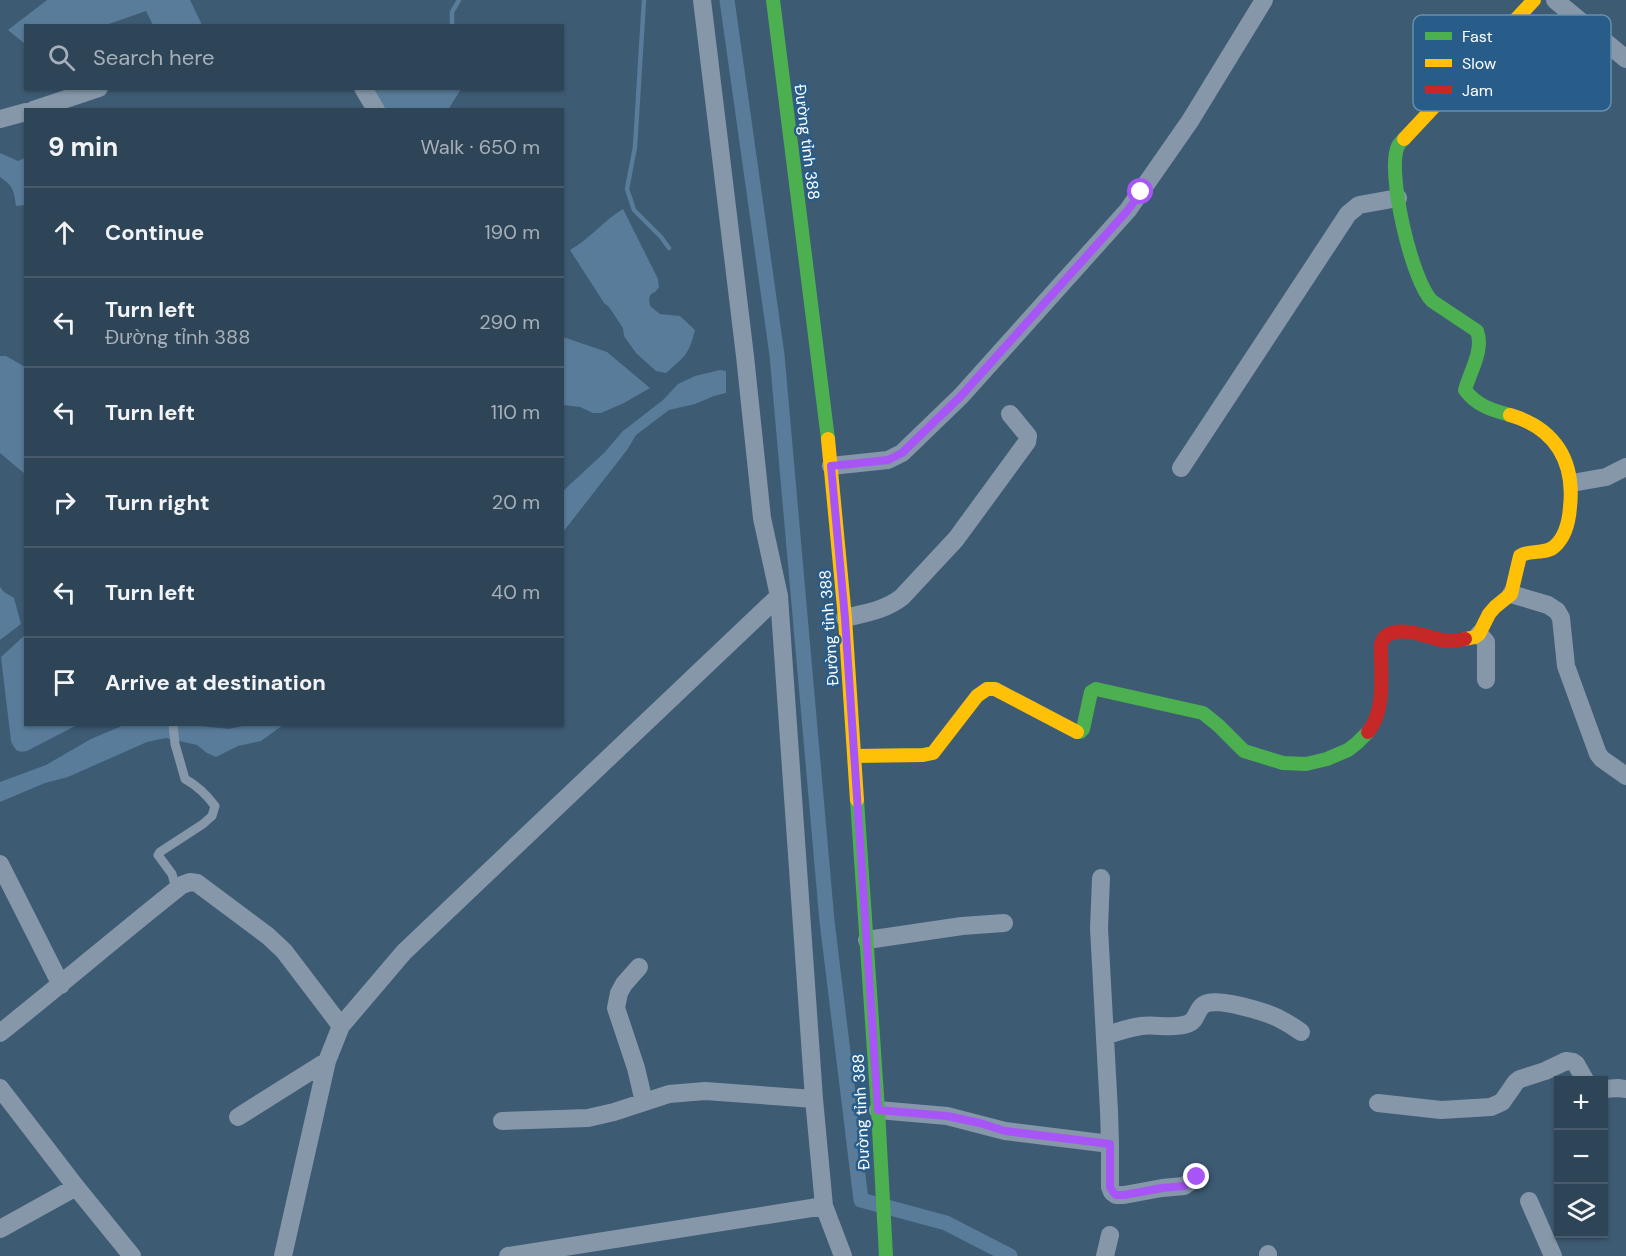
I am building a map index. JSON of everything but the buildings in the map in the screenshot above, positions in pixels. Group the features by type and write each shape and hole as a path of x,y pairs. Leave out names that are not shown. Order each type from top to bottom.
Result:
{"street":[{"path":"702,0 744,344 762,518 779,596 814,1099 824,1206 843,1256"},
{"name":"Đường tỉnh 388","path":"773,0 831,466 845,618 886,1251"},
{"path":"831,466 888,460 902,453 961,396 1128,210 1190,121 1264,0"},
{"path":"1520,15 1534,0"},
{"path":"1555,0 1573,15"},
{"path":"1611,47 1626,59"},
{"path":"39,108 93,90"},
{"path":"364,90 375,108"},
{"path":"854,756 933,753 977,696 987,689 995,689 1076,732 1080,732 1083,729 1091,692 1096,689 1203,713 1215,721 1245,752 1289,764 1306,764 1334,757 1352,747 1372,727 1378,716 1380,703 1383,637 1387,634 1410,631 1443,640 1457,641 1479,634 1489,614 1511,594 1520,556 1527,552 1554,548 1564,534 1570,509 1572,483 1567,463 1556,442 1539,428 1525,419 1481,406 1470,399 1465,390 1480,343 1478,331 1430,299 1419,282 1398,198 1395,156 1398,145 1430,111"},
{"path":"0,119 24,113"},
{"path":"1181,468 1348,214 1359,206 1398,198"},
{"path":"845,618 895,603 956,539 1027,442 1028,436 1010,414"},
{"path":"1572,483 1606,477 1626,467"},
{"path":"1511,594 1548,605 1557,611 1561,618 1566,666 1598,754 1626,776"},
{"path":"283,1256 327,1061 340,1026 404,952 779,596"},
{"path":"1479,634 1486,642 1486,680"},
{"path":"0,864 61,985"},
{"path":"1101,878 1099,928 1109,1111 1110,1187 1116,1195 1124,1195 1184,1186 1197,1177"},
{"path":"0,1033 142,916 182,885 190,882 197,883 268,936 284,951 340,1026"},
{"path":"867,940 943,928 1004,923"},
{"path":"639,967 624,984 619,993 616,1008 636,1068 644,1102"},
{"path":"1105,1036 1142,1026 1188,1024 1195,1019 1201,1007 1211,1002 1233,1004 1267,1013 1301,1032"},
{"path":"238,1117 327,1061"},
{"path":"1378,1103 1441,1110 1491,1107 1502,1102 1516,1082 1566,1061 1576,1064 1583,1076"},
{"path":"0,1088 132,1256"},
{"path":"1608,1089 1626,1089"},
{"path":"502,1121 588,1118 669,1094 705,1091 814,1099"},
{"path":"878,1110 947,1116 1005,1131 1110,1144"},
{"path":"0,1229 76,1187"},
{"path":"1529,1201 1553,1256"},
{"path":"508,1256 824,1206"},
{"path":"1105,1256 1110,1235"}],"lane":[{"path":"173,726 175,744 185,779 206,794 214,806 212,816 203,824 158,855 172,874 175,885"}],"water":[{"path":"47,0 190,0 202,24 152,24 146,11 109,24 24,24 24,43 8,30"},
{"path":"370,90 460,90 449,108 384,108"},
{"path":"0,153 18,161 24,158 24,205 16,206 12,189 0,177"},
{"path":"623,209 658,279 659,287 651,294 650,306 660,314 680,316 695,330 685,355 666,373 656,371 636,353 624,336 623,328 570,250"},
{"path":"564,337 607,352 650,388 601,413 593,413 580,407 564,405"},
{"path":"0,356 6,356 24,366 24,473 0,453"},
{"path":"720,370 726,371 726,393 669,410 636,435 627,450 564,531 564,490 604,453 623,431 663,400 678,384 695,376"},
{"path":"0,587 14,598 21,624 0,640"},
{"path":"24,636 24,726 75,726 27,751 21,752 15,749 11,741 1,657"},
{"path":"122,726 200,726 229,729 242,726 282,726 261,741 238,746 216,757 197,745 166,738 147,742 68,777 45,783 0,802 0,782 46,765 91,739"}],"waterway":[{"path":"452,24 452,12 459,0"},
{"path":"644,0 635,147 627,189 634,210 669,248"},
{"path":"727,0 777,355 827,921 861,1200 946,1223 1010,1256"}],"traffic: fast":[{"path":"773,0 828,439"},
{"path":"1404,139 1398,146 1395,178 1403,226 1417,272 1424,290 1432,301 1477,331 1478,353 1465,390 1480,404 1510,415"},
{"path":"1077,732 1083,729 1091,692 1096,689 1203,713 1244,751 1283,763 1306,764 1327,759 1348,750 1368,732"},
{"path":"857,800 886,1256"}],"traffic: slow":[{"path":"1520,15 1534,0"},
{"path":"1404,139 1430,111"},
{"path":"1465,639 1479,634 1489,614 1511,594 1520,556 1555,546 1564,533 1569,518 1571,490 1569,475 1559,449 1539,428 1510,415"},
{"path":"828,439 845,618 857,800"},
{"path":"854,756 933,753 977,696 987,689 995,689 1077,732"}],"traffic: jam":[{"path":"1368,732 1378,712 1380,701 1381,644 1385,637 1391,633 1408,632 1441,640 1465,639"}],"route":[{"path":"1141,192 1128,210 961,396 902,453 888,460 831,466 845,618 878,1110 947,1116 1005,1131 1110,1144 1110,1187 1116,1195 1180,1187 1197,1177"}]}
